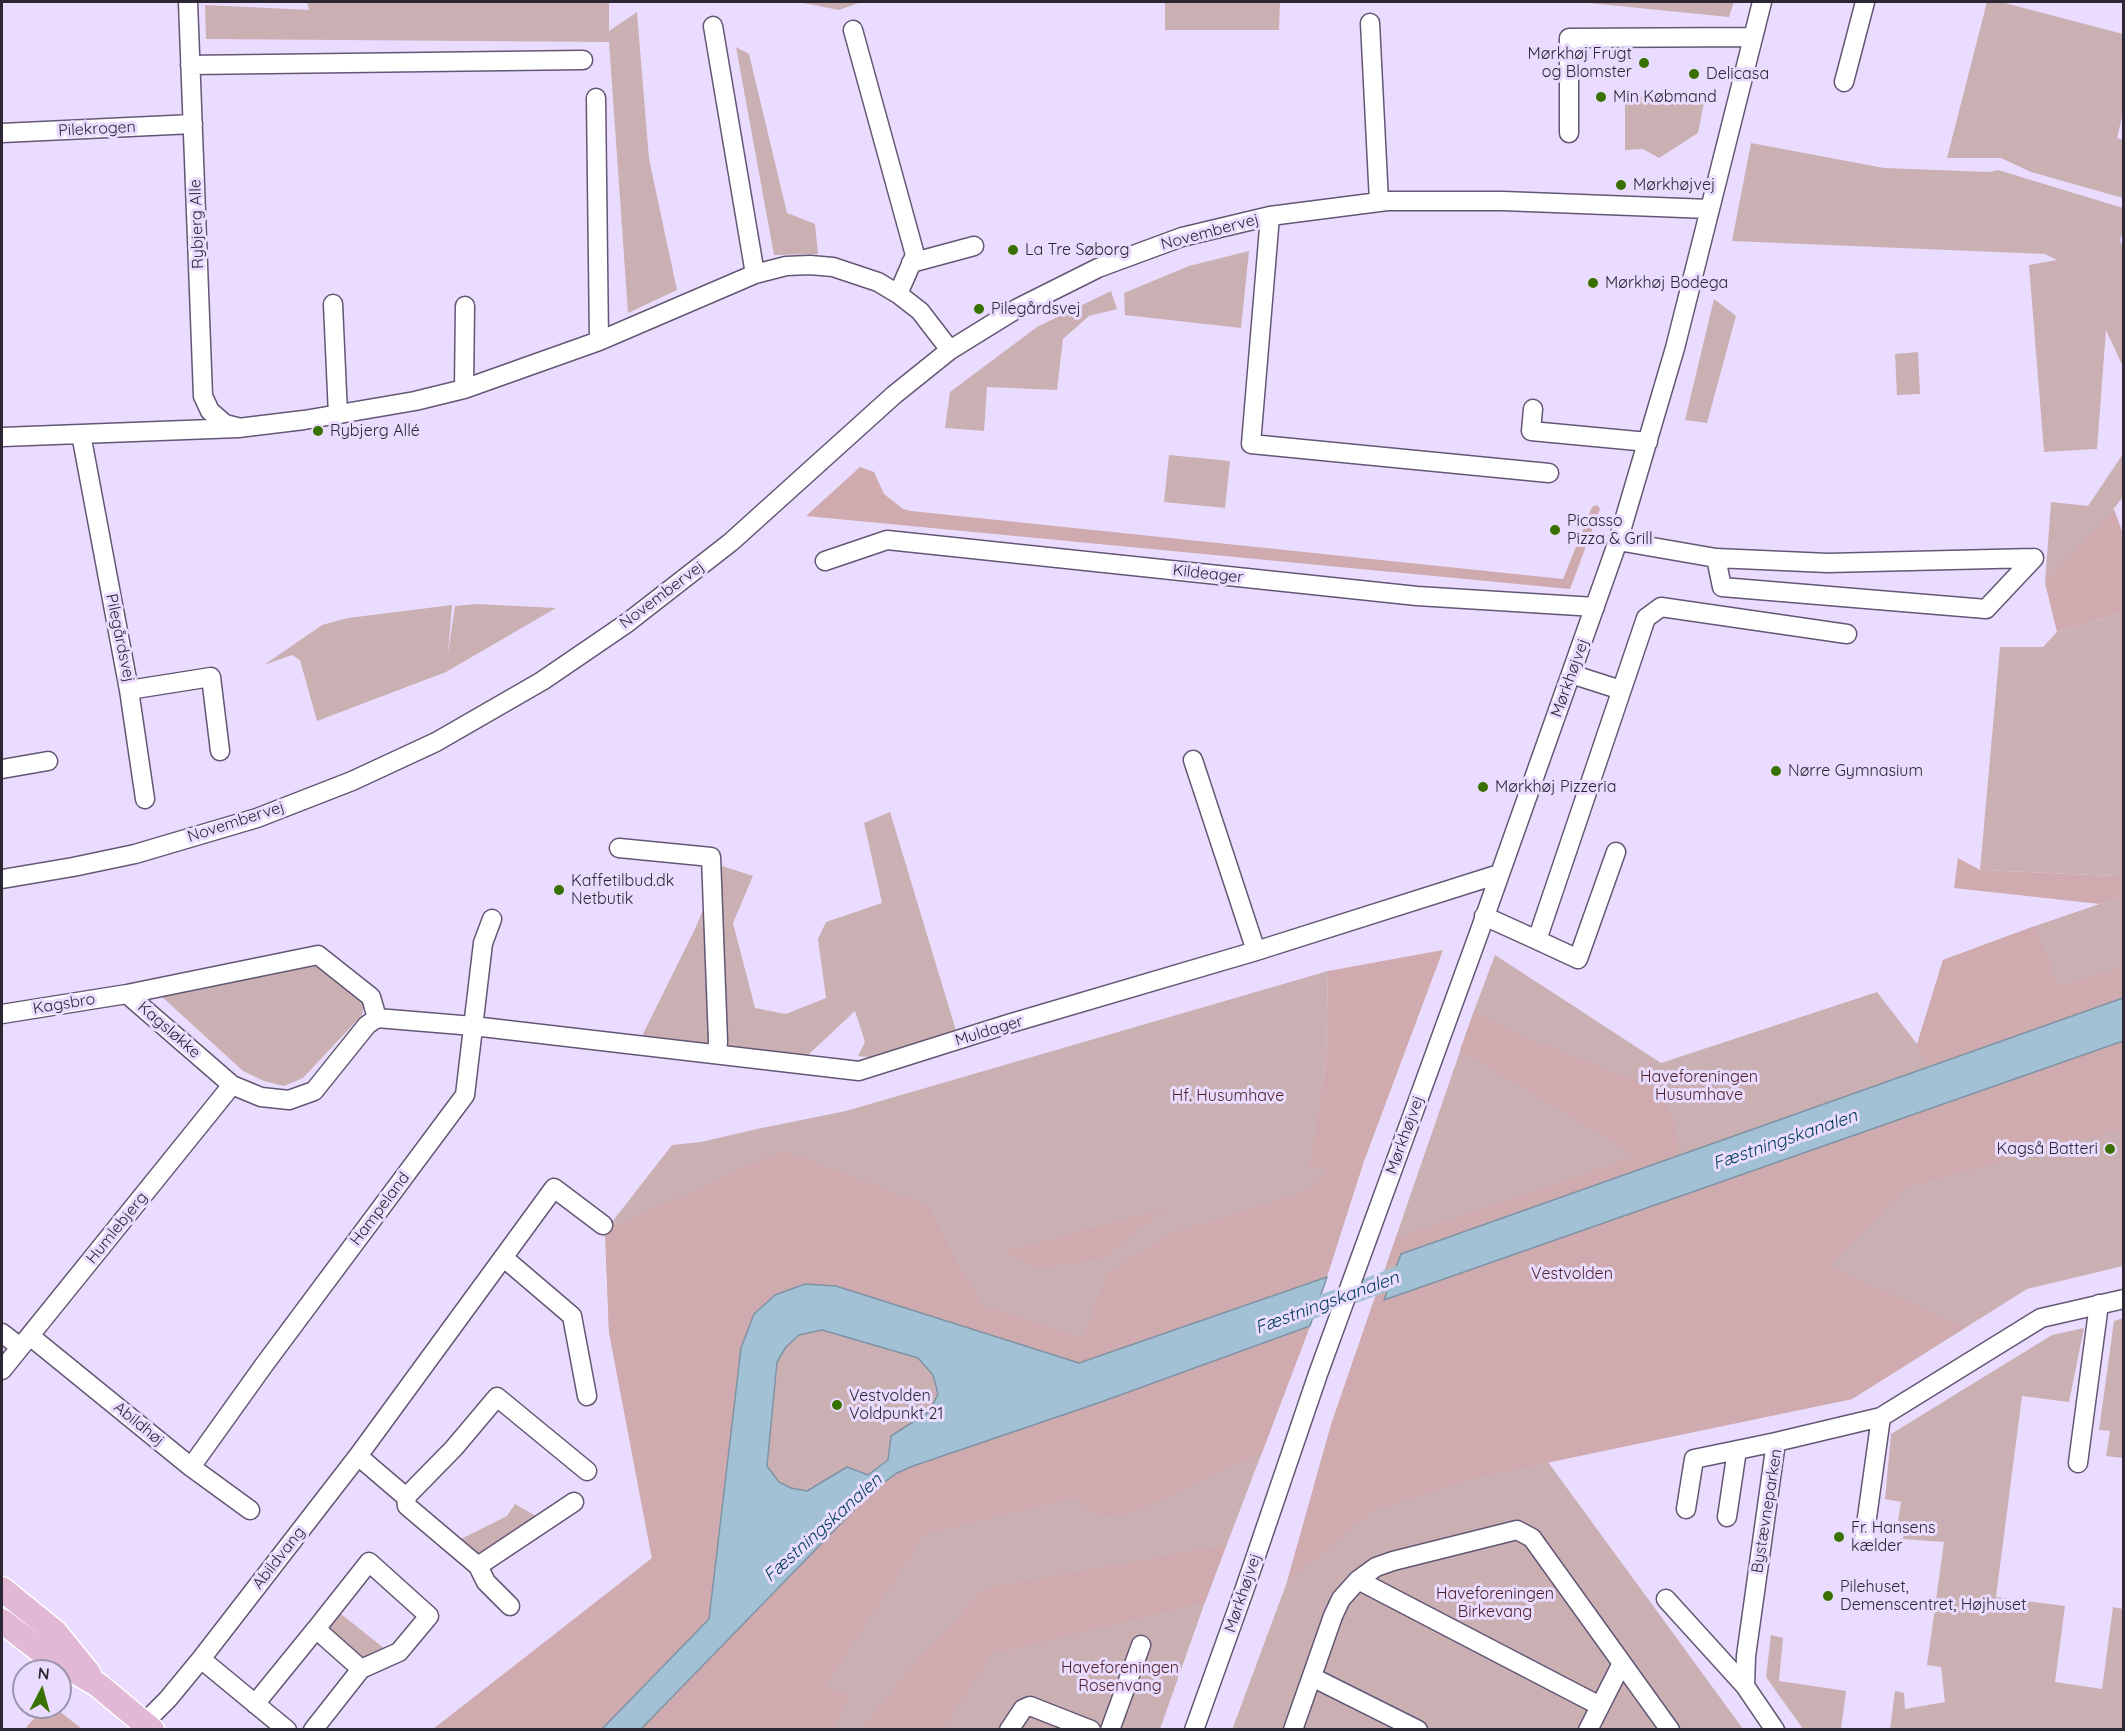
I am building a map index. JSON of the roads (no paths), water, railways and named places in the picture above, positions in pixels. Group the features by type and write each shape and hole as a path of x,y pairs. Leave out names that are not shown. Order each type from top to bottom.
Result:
{"main road":[{"path":"2,1589 55,1632 98,1685"},
{"path":"2,1621 42,1652 98,1685 148,1726"}],"street":[{"name":"Rybjerg Alle","path":"188,2 203,396 210,411 225,424 238,428"},
{"name":"Mørkhøjvej","path":"1194,1730 1326,1351 1618,541 1675,348 1762,2"},
{"path":"1844,82 1865,2"},
{"path":"1370,23 1379,202"},
{"path":"713,26 755,274"},
{"path":"853,30 915,255 898,294"},
{"path":"1569,133 1569,38 1753,37"},
{"path":"190,65 583,60"},
{"path":"596,98 599,341"},
{"name":"Pilekrogen","path":"2,133 193,124"},
{"name":"Novembervej","path":"2,879 135,854 257,818 352,781 436,742 542,681 627,623 731,542 894,395 950,350 1018,308 1098,267 1182,237 1270,216 1379,202 1503,201 1709,209"},
{"name":"Novembervej","path":"1270,216 1251,444 1549,473"},
{"path":"911,263 974,246"},
{"path":"2,437 238,428 338,415 415,401 464,389 599,341 755,274 786,266 833,267 878,282 920,311 950,350"},
{"path":"333,304 338,415"},
{"path":"464,389 465,306"},
{"path":"1533,409 1532,431 1648,442"},
{"name":"Pilegårdsvej","path":"81,434 129,690 211,677 220,751"},
{"name":"Kildeager","path":"825,561 886,540 1417,596 1595,607"},
{"path":"1618,541 1716,558 1828,563 2034,558 1986,609 1722,587 1716,558"},
{"path":"1537,940 1646,618 1661,607 1847,633"},
{"path":"1571,674 1621,690"},
{"path":"129,690 145,799"},
{"path":"1193,760 1256,951"},
{"path":"2,769 48,761"},
{"path":"619,848 711,857 717,1054"},
{"path":"1484,916 1578,959 1616,852"},
{"name":"Muldager","path":"473,1026 859,1071 1008,1024 1256,951 1499,874"},
{"name":"Hampeland","path":"191,1467 271,1355 465,1095 483,943 492,919"},
{"name":"Kagsløkke","path":"318,955 371,997 377,1018 367,1025 314,1091 289,1100 261,1097 232,1085 128,994 318,955"},
{"name":"Kagsbro","path":"2,1014 128,994"},
{"path":"377,1018 473,1026"},
{"name":"Humlebjerg","path":"2,1370 232,1085"},
{"name":"Abildvang","path":"148,1726 358,1456 554,1188 603,1225"},
{"path":"504,1258 572,1316 587,1396"},
{"name":"Bystævneparken","path":"1745,1686 1746,1656 1776,1442 1881,1417 2041,1318 2124,1299"},
{"path":"2078,1463 2099,1304"},
{"name":"Abildhøj","path":"2,1333 25,1341 250,1510"},
{"path":"406,1497 454,1448 497,1397 587,1470"},
{"path":"1864,1539 1881,1417"},
{"path":"1686,1509 1694,1459 1776,1442"},
{"path":"1727,1516 1737,1450"},
{"path":"358,1456 406,1497 407,1506 478,1566 486,1582 510,1606"},
{"path":"478,1566 574,1502"},
{"path":"1293,1730 1333,1616 1341,1599 1358,1580 1376,1567 1393,1561 1517,1530 1532,1538 1670,1730"},
{"path":"255,1704 369,1562 429,1616 399,1652 361,1669 313,1730"},
{"path":"1358,1580 1600,1706"},
{"path":"1665,1599 1745,1686 1775,1730"},
{"path":"316,1629 361,1669"},
{"path":"1110,1730 1141,1645"},
{"path":"201,1659 287,1730"},
{"path":"1588,1730 1622,1663"},
{"path":"1312,1677 1418,1730"},
{"path":"1009,1730 1023,1709 1030,1706 1091,1730"}],"water":[{"path":"2123,998 2123,1041 1384,1300 1401,1254"},
{"path":"1327,1277 1310,1326 897,1473 875,1489 855,1509 641,1729 602,1729 709,1619 741,1348 754,1314 775,1295 805,1284 836,1286 1079,1363","holes":["822,1330 918,1358 933,1375 938,1394 930,1411 891,1436 888,1460 868,1475 847,1467 807,1491 791,1488 779,1482 767,1466 777,1362 786,1347 799,1335"]}],"waterway":[{"name":"Fæstningskanalen","path":"1292,1316 1416,1270"}],"place":[{"name":"Mørkhøj Frugt og Blomster","path":"1644,63"},
{"name":"Delicasa","path":"1694,74"},
{"name":"Min Købmand","path":"1601,97"},
{"name":"Mørkhøjvej","path":"1621,185"},
{"name":"La Tre Søborg","path":"1013,250"},
{"name":"Mørkhøj Bodega","path":"1593,283"},
{"name":"Pilegårdsvej","path":"979,309"},
{"name":"Rybjerg Allé","path":"318,431"},
{"name":"Picasso Pizza & Grill","path":"1555,530"},
{"name":"Nørre Gymnasium","path":"1776,771"},
{"name":"Mørkhøj Pizzeria","path":"1483,787"},
{"name":"Kaffetilbud.dk Netbutik","path":"559,890"},
{"name":"Kagså Batteri","path":"2110,1149"},
{"name":"Vestvolden Voldpunkt 21","path":"837,1405"},
{"name":"Fr. Hansens kælder","path":"1839,1537"},
{"name":"Pilehuset, Demenscentret, Højhuset","path":"1828,1596"}],"park label":[{"name":"Haveforeningen Husumhave","path":"1699,1086"},
{"name":"Hf. Husumhave","path":"1228,1096"},
{"name":"Vestvolden","path":"1572,1274"},
{"name":"Haveforeningen Birkevang","path":"1495,1603"},
{"name":"Haveforeningen Rosenvang","path":"1120,1677"}]}
